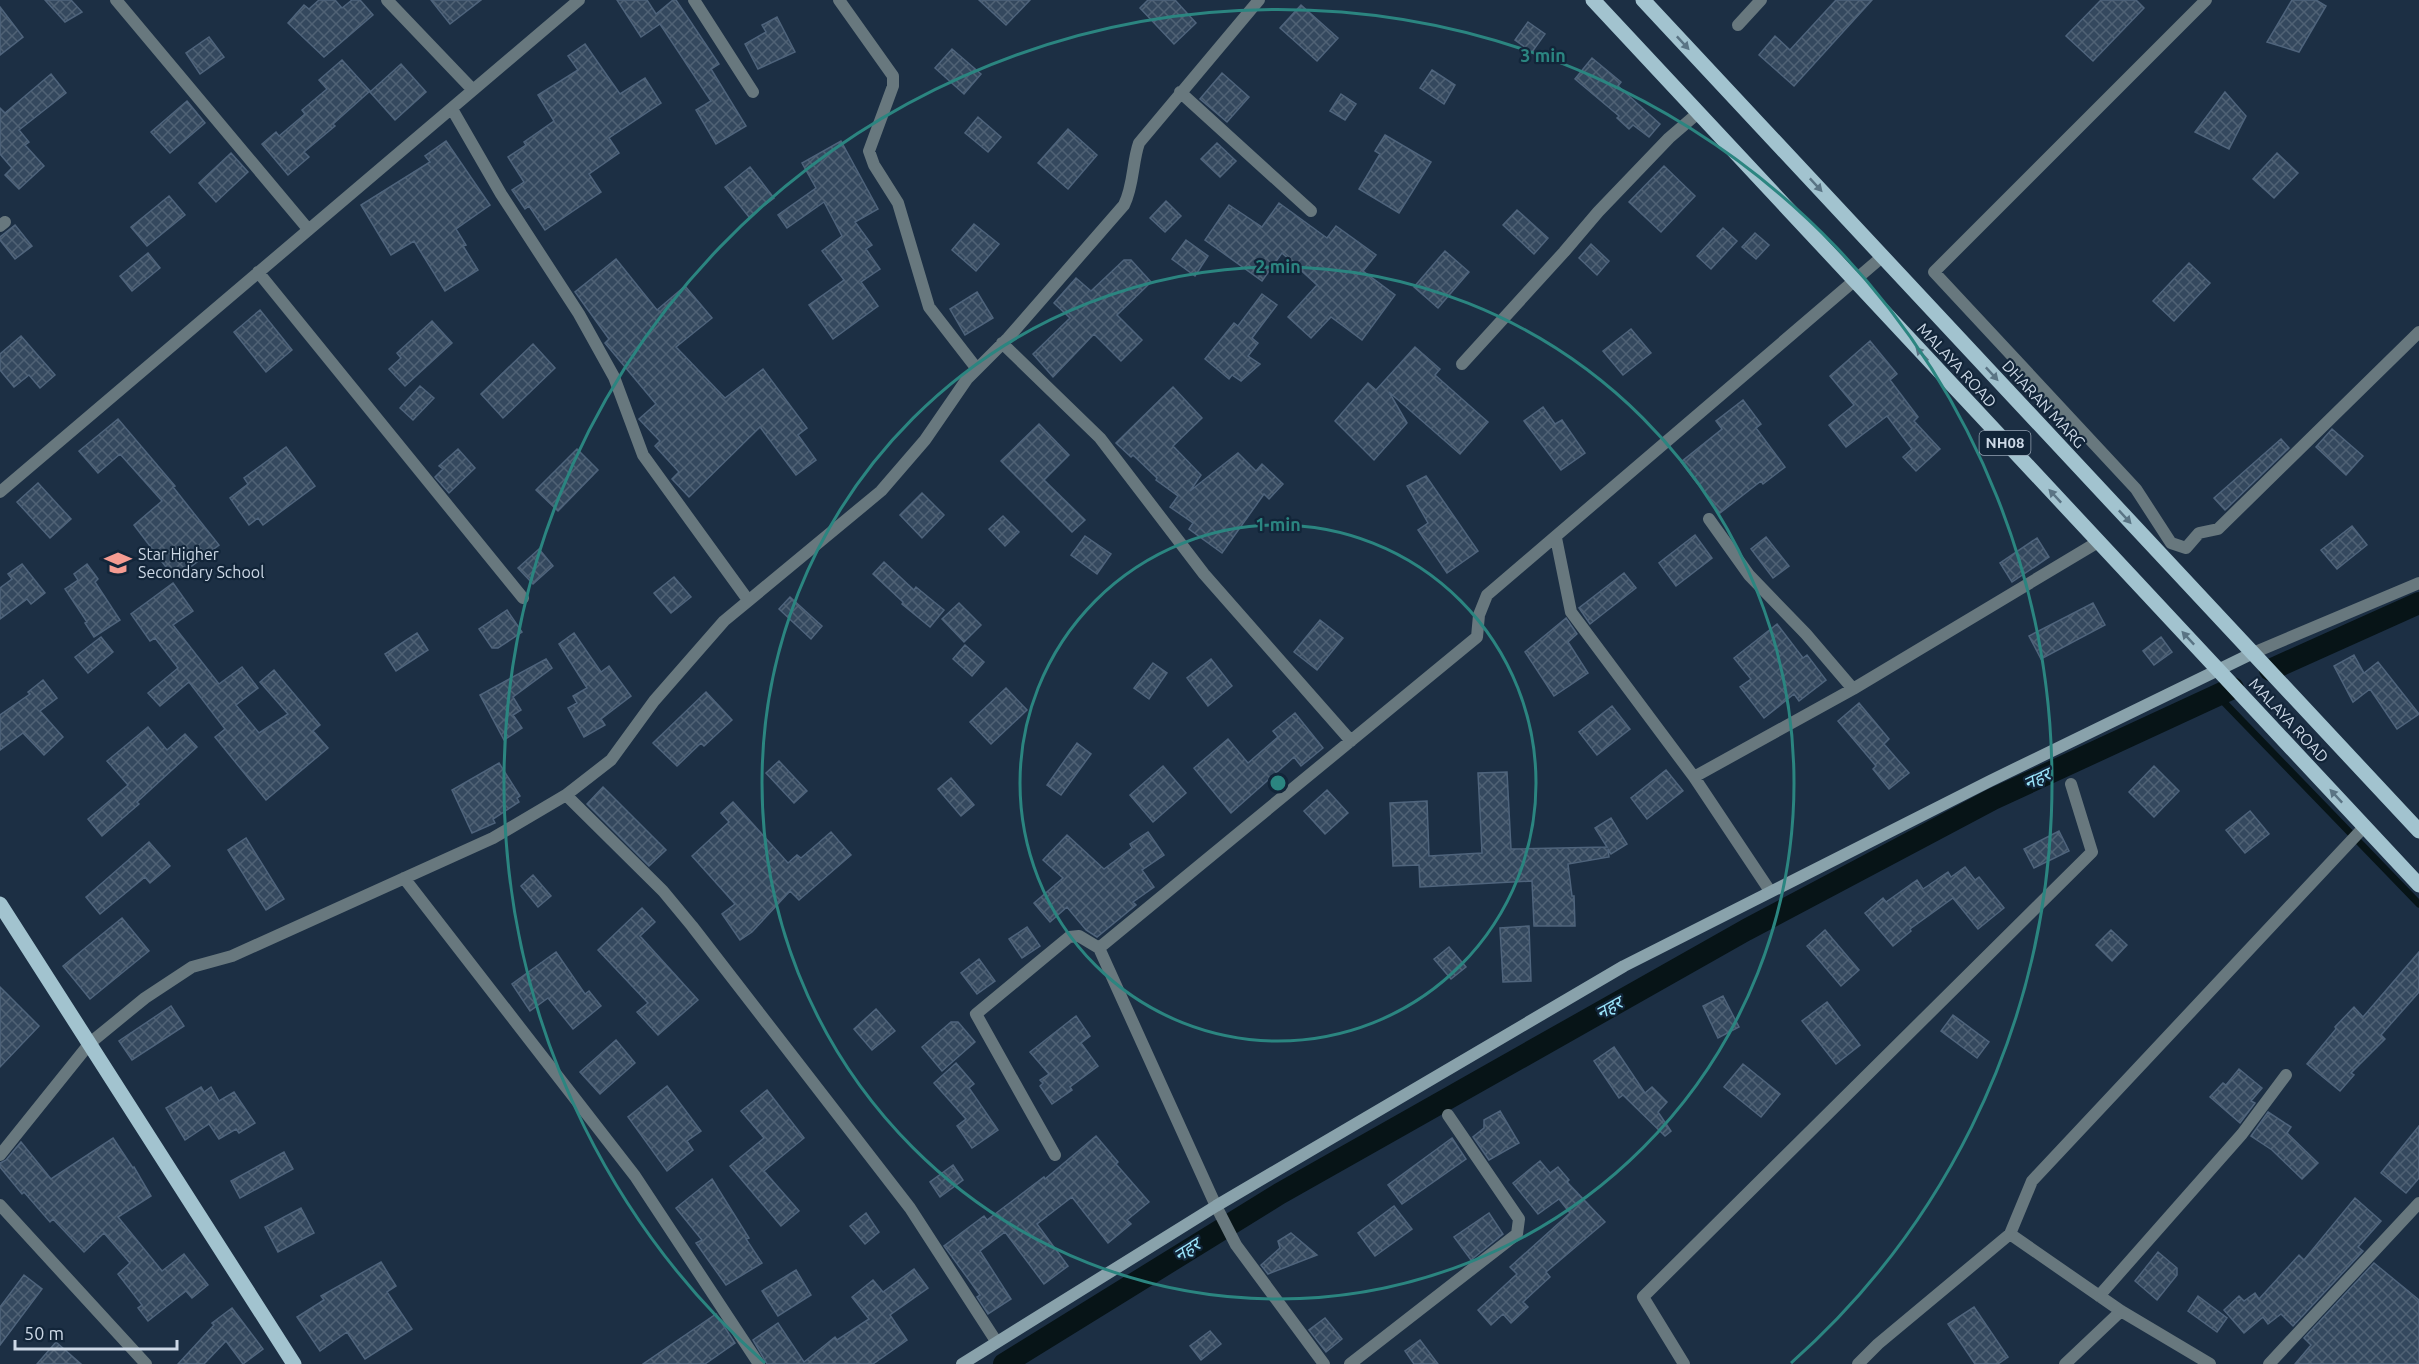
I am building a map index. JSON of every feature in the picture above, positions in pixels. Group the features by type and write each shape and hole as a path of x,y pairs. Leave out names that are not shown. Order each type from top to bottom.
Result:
{"main road":[{"name":"MALAYA ROAD","path":"1593,0 2419,885"},
{"name":"DHARAN MARG","path":"1643,0 2419,831"},
{"path":"0,904 294,1364"}],"street":[{"path":"116,0 308,229"},
{"path":"387,0 474,90"},
{"path":"0,492 579,0"},
{"path":"694,0 753,92"},
{"path":"839,0 893,76 893,86 869,151 874,165 898,204 929,307 976,369"},
{"path":"0,1155 90,1043 145,998 192,967 232,956 493,838 566,795 611,760 654,701 724,621 881,491 925,440 967,379 1002,343 1124,205 1130,192 1134,155 1139,143 1259,0"},
{"path":"1738,25 1761,0"},
{"path":"2206,0 1934,272 2136,489 2171,543 2186,548 2199,533 2218,529 2419,332"},
{"path":"1180,92 1311,211"},
{"path":"452,109 501,194 579,315 614,377 643,454 748,600"},
{"path":"1462,364 1598,212 1669,138 1698,113"},
{"path":"1099,948 1477,637 1479,615 1487,596 1882,257"},
{"path":"258,272 523,598"},
{"path":"1002,343 1100,438 1204,574 1350,741"},
{"path":"1709,519 1749,575 1806,634 1853,689"},
{"path":"1556,538 1570,612 1694,777 1770,891"},
{"path":"1694,777 1853,689 2098,542"},
{"path":"962,1364 1216,1206 1624,966 1770,891 2253,653 2419,583"},
{"path":"1684,1364 1643,1298 2092,852 2071,784"},
{"path":"566,795 663,891 699,935 910,1208 996,1341"},
{"path":"1858,1364 1878,1344 2010,1234 2032,1181 2365,826"},
{"path":"404,878 635,1176 759,1364"},
{"path":"1055,1155 976,1014 1069,937 1079,936 1099,948 1216,1206 1236,1245 1324,1364"},
{"path":"2099,1296 2242,1134 2286,1075"},
{"path":"1350,1364 1517,1234 1519,1219 1448,1115"},
{"path":"2269,1364 2419,1203"},
{"path":"0,1205 146,1364"},
{"path":"2010,1234 2121,1311 2210,1364"},
{"path":"2065,1364 2121,1311"}],"building":[{"path":"45,0 71,0 82,12 65,22"},
{"path":"319,0 335,0 342,8 352,0 360,0 373,15 324,57 288,23 304,5 309,9"},
{"path":"431,0 481,0 450,24"},
{"path":"617,0 647,0 656,14 676,0 719,64 711,69 746,126 716,144 696,110 711,101 660,24 641,37"},
{"path":"979,0 1030,0 1006,25"},
{"path":"1148,0 1175,0 1196,23 1174,44 1140,8"},
{"path":"1836,0 1872,0 1794,86 1759,55 1775,36 1790,50"},
{"path":"2101,0 2136,0 2144,8 2093,61 2066,36"},
{"path":"2292,0 2316,0 2326,6 2299,52 2267,42"},
{"path":"1301,5 1338,38 1317,61 1280,28"},
{"path":"0,7 23,37 0,55"},
{"path":"777,17 795,52 758,69 745,44 766,32 762,25"},
{"path":"1528,22 1545,34 1532,52 1515,40"},
{"path":"209,37 224,57 200,74 186,53"},
{"path":"585,44 620,94 645,78 661,103 609,138 619,153 589,174 601,192 545,230 529,206 525,209 512,190 524,182 508,157 526,145 524,142 554,121 538,95 578,70 568,56"},
{"path":"952,49 981,74 964,94 935,68"},
{"path":"1592,58 1621,82 1618,86 1660,124 1649,137 1633,125 1629,129 1617,118 1619,116 1575,79"},
{"path":"342,60 370,91 333,124 335,126 304,152 309,157 288,175 262,144 276,132 279,136 305,114 302,110 327,89 319,80"},
{"path":"401,64 426,92 395,120 370,92"},
{"path":"1432,70 1455,85 1444,104 1420,88"},
{"path":"1222,73 1249,97 1227,122 1200,99"},
{"path":"51,74 66,93 19,130 29,142 25,145 44,166 19,189 5,175 12,168 0,154 0,108 5,113"},
{"path":"2225,92 2246,116 2229,149 2195,132"},
{"path":"1341,94 1356,104 1345,120 1330,111"},
{"path":"187,101 205,123 170,153 151,132"},
{"path":"978,117 1001,137 988,152 965,133"},
{"path":"1068,129 1097,155 1068,189 1038,163"},
{"path":"1385,135 1431,162 1399,213 1359,189 1380,154 1375,151"},
{"path":"446,141 490,205 456,229 466,245 463,246 478,270 445,291 414,241 391,255 361,205 430,162 425,156"},
{"path":"841,141 878,209 855,222 872,245 866,249 880,269 861,282 878,306 833,339 809,305 844,280 822,251 842,236 824,202 787,228 778,215 816,188 802,163"},
{"path":"1217,143 1236,161 1220,177 1201,159"},
{"path":"231,153 248,172 216,202 199,183"},
{"path":"2277,153 2298,173 2274,198 2253,179"},
{"path":"1664,166 1695,196 1661,232 1629,202"},
{"path":"750,167 774,198 749,217 725,187"},
{"path":"169,196 185,215 147,246 131,227"},
{"path":"1166,201 1181,216 1165,232 1150,218"},
{"path":"1279,203 1327,238 1336,226 1376,255 1363,271 1395,295 1362,340 1331,317 1311,338 1288,317 1317,285 1282,253 1262,281 1205,240 1229,205 1262,227"},
{"path":"1517,210 1548,238 1534,254 1503,225"},
{"path":"974,224 999,244 976,271 952,250"},
{"path":"15,225 32,246 15,259 0,237"},
{"path":"1723,228 1737,241 1711,269 1697,256"},
{"path":"1755,233 1769,245 1756,259 1742,247"},
{"path":"1186,240 1208,256 1195,276 1172,259"},
{"path":"1591,244 1609,261 1597,275 1579,258"},
{"path":"1445,251 1469,272 1438,308 1414,287"},
{"path":"148,253 160,268 132,291 120,276"},
{"path":"616,259 657,310 685,286 712,318 676,347 725,398 763,369 807,428 798,435 816,460 796,475 760,427 689,497 672,479 679,472 655,446 660,441 639,419 656,404 605,343 609,339 575,292"},
{"path":"1124,260 1131,260 1151,282 1117,315 1142,340 1121,361 1094,334 1053,377 1033,354 1070,318 1054,303 1076,278 1091,291"},
{"path":"2189,263 2210,283 2174,321 2153,301"},
{"path":"977,292 993,318 965,335 950,309"},
{"path":"1262,294 1277,305 1252,338 1258,343 1248,356 1260,364 1241,381 1232,375 1229,379 1205,359 1234,323 1238,326"},
{"path":"260,310 292,350 266,372 234,332"},
{"path":"432,321 452,343 405,386 389,369 401,358 397,353"},
{"path":"1631,329 1651,353 1623,375 1603,351"},
{"path":"21,336 55,375 40,388 29,375 14,387 0,370 0,354"},
{"path":"1870,341 1897,374 1890,380 1918,417 1914,421 1940,449 1916,471 1903,457 1912,449 1887,416 1846,447 1829,425 1854,405 1830,376"},
{"path":"533,344 555,368 503,418 481,394"},
{"path":"1415,347 1440,369 1435,375 1488,422 1460,454 1389,392 1407,423 1374,460 1335,421 1368,383 1376,390"},
{"path":"420,386 434,398 413,420 400,408"},
{"path":"1173,387 1202,418 1173,446 1201,475 1190,491 1238,453 1256,471 1262,464 1283,484 1269,499 1264,494 1222,553 1189,529 1193,523 1170,507 1178,496 1156,480 1157,478 1133,455 1131,457 1116,443"},
{"path":"1743,400 1761,424 1756,428 1785,467 1763,484 1761,481 1720,513 1681,462 1722,429 1716,421"},
{"path":"1543,407 1555,424 1562,420 1585,453 1561,470 1524,421"},
{"path":"118,419 175,486 173,487 219,545 175,579 134,525 162,501 120,454 98,473 79,451"},
{"path":"1039,424 1069,455 1044,480 1085,520 1072,532 1001,461"},
{"path":"2332,429 2363,456 2346,475 2316,447"},
{"path":"2281,439 2289,448 2225,510 2214,498"},
{"path":"286,447 315,486 263,525 258,518 249,525 230,498 248,484 244,478"},
{"path":"458,449 475,468 449,493 435,477 443,469 439,466"},
{"path":"577,449 598,470 558,511 536,490"},
{"path":"1426,476 1478,551 1447,573 1418,530 1428,523 1407,486"},
{"path":"38,483 71,519 50,538 17,502"},
{"path":"922,493 944,515 922,538 900,515"},
{"path":"1003,516 1019,532 1005,546 989,529"},
{"path":"2352,526 2367,545 2337,569 2321,550"},
{"path":"1695,535 1712,558 1676,586 1659,563"},
{"path":"1085,536 1111,554 1097,574 1071,555"},
{"path":"1766,537 1789,566 1773,578 1751,549"},
{"path":"2037,538 2049,557 2012,582 2000,563"},
{"path":"539,549 553,566 533,584 518,568"},
{"path":"884,562 914,590 916,587 944,610 930,627 902,604 903,602 873,574"},
{"path":"22,564 45,593 31,604 27,599 0,619 0,588 12,579 8,574"},
{"path":"87,564 98,579 95,582 120,620 94,637 65,589 78,580 74,574"},
{"path":"1624,573 1636,588 1590,624 1579,608"},
{"path":"674,577 691,597 671,613 654,593"},
{"path":"173,583 193,611 173,625 219,684 242,667 258,688 236,705 259,733 288,714 260,682 274,670 320,725 313,731 328,748 266,800 215,737 225,729 189,682 160,706 148,693 178,668 155,638 150,641 131,614"},
{"path":"790,597 822,626 811,639 779,609"},
{"path":"959,603 981,625 964,642 942,619"},
{"path":"2093,603 2105,625 2041,659 2029,636"},
{"path":"507,610 522,632 498,648 492,648 479,629"},
{"path":"1566,618 1577,634 1568,642 1588,673 1554,696 1525,652"},
{"path":"1320,620 1343,638 1317,670 1294,652"},
{"path":"1777,624 1803,658 1807,655 1826,680 1799,701 1794,694 1764,718 1740,687 1751,679 1734,658"},
{"path":"417,633 428,650 396,671 385,654"},
{"path":"574,633 601,672 609,666 631,696 601,719 605,725 584,737 568,708 577,703 573,696 587,688 559,644"},
{"path":"101,637 113,652 88,673 75,657"},
{"path":"2161,637 2172,652 2154,665 2143,651"},
{"path":"965,645 984,662 972,676 953,659"},
{"path":"2354,655 2364,673 2378,662 2419,714 2397,729 2370,689 2353,702 2334,666"},
{"path":"546,659 552,668 513,697 521,710 513,715 522,728 504,740 480,695"},
{"path":"1211,659 1232,686 1208,706 1187,678"},
{"path":"1153,663 1167,673 1149,699 1134,688"},
{"path":"43,680 57,698 40,711 63,737 44,755 23,733 0,750 0,715 30,694 28,692"},
{"path":"1006,688 1027,710 991,744 970,722"},
{"path":"706,692 732,720 704,746 701,743 677,766 653,743"},
{"path":"1859,703 1889,739 1884,744 1909,773 1889,789 1873,769 1876,766 1838,721"},
{"path":"1612,706 1630,729 1597,755 1579,732"},
{"path":"1295,713 1323,748 1301,766 1294,757 1231,813 1194,768 1228,739 1248,763 1278,737 1273,731"},
{"path":"148,727 167,750 185,734 197,747 137,802 139,804 102,836 88,819 128,785 107,761"},
{"path":"1077,743 1091,754 1061,795 1047,785"},
{"path":"779,761 807,791 794,803 766,773"},
{"path":"499,763 520,796 517,798 519,802 493,819 495,823 472,833 452,790"},
{"path":"1163,766 1186,793 1153,822 1130,795"},
{"path":"2154,766 2179,791 2154,817 2129,792"},
{"path":"1666,770 1683,791 1647,819 1631,798"},
{"path":"1507,772 1511,849 1607,847 1595,828 1611,818 1627,844 1611,854 1608,849 1609,857 1568,864 1572,896 1574,896 1575,926 1534,926 1532,881 1420,887 1419,865 1393,866 1390,803 1427,801 1429,856 1482,853 1478,773"},
{"path":"951,778 974,805 961,816 938,789"},
{"path":"603,787 666,850 649,866 587,804"},
{"path":"1327,790 1348,813 1325,834 1304,811"},
{"path":"733,802 788,863 797,855 801,858 831,832 851,855 799,900 790,891 752,932 740,940 722,914 735,904 692,856 729,822 721,813"},
{"path":"2250,811 2269,834 2245,853 2226,830"},
{"path":"2059,831 2069,851 2034,868 2024,849"},
{"path":"1148,832 1164,855 1142,870 1154,887 1133,902 1136,905 1097,937 1086,930 1067,907 1050,922 1034,903 1063,878 1043,860 1067,835 1104,869 1132,848 1130,844"},
{"path":"246,838 284,899 266,910 228,850"},
{"path":"149,842 170,866 150,883 145,877 100,914 86,897"},
{"path":"1965,867 1975,880 1979,877 2004,908 1978,929 1953,898 1910,929 1911,931 1893,946 1865,913 1883,898 1886,902 1917,880 1923,889 1948,872 1951,877"},
{"path":"533,875 551,896 538,907 521,886"},
{"path":"642,908 655,922 640,936 698,1000 658,1035 637,1012 648,1003 598,950"},
{"path":"122,918 149,951 90,999 63,966"},
{"path":"1529,926 1531,981 1503,982 1500,928"},
{"path":"1027,927 1040,946 1022,958 1009,939"},
{"path":"1825,930 1859,970 1841,986 1807,946"},
{"path":"2111,930 2127,945 2112,961 2096,945"},
{"path":"1449,947 1466,967 1451,979 1434,959"},
{"path":"556,952 585,994 589,991 601,1006 573,1029 548,998 530,1011 512,984"},
{"path":"2419,952 2419,992 2381,1035 2385,1039 2351,1073 2354,1075 2340,1091 2307,1064 2336,1029 2335,1027 2354,1007 2363,1017"},
{"path":"979,959 995,981 977,994 961,973"},
{"path":"0,987 39,1026 0,1067"},
{"path":"1723,996 1739,1027 1718,1038 1703,1006"},
{"path":"1827,1002 1860,1045 1836,1064 1802,1021"},
{"path":"171,1006 184,1026 132,1060 119,1041"},
{"path":"876,1009 895,1031 872,1050 854,1029"},
{"path":"1953,1015 1989,1042 1977,1058 1941,1031"},
{"path":"1076,1016 1090,1036 1081,1043 1098,1066 1070,1087 1072,1090 1052,1104 1040,1086 1043,1083 1040,1080 1049,1074 1030,1052"},
{"path":"951,1022 958,1022 975,1042 942,1071 922,1047"},
{"path":"616,1040 635,1063 600,1094 580,1072"},
{"path":"1614,1047 1645,1093 1652,1087 1667,1102 1658,1112 1671,1131 1665,1136 1623,1095 1619,1098 1594,1061"},
{"path":"956,1063 974,1084 969,1088 998,1130 972,1148 957,1126 966,1119 934,1083"},
{"path":"1743,1064 1780,1094 1761,1117 1724,1087"},
{"path":"2239,1069 2262,1088 2251,1101 2255,1103 2240,1123 2210,1097 2223,1083 2226,1085"},
{"path":"667,1086 701,1131 687,1141 693,1150 667,1171 628,1117"},
{"path":"201,1087 204,1092 211,1087 219,1101 234,1092 255,1123 239,1133 236,1129 219,1139 209,1124 185,1140 166,1108"},
{"path":"767,1090 804,1138 764,1171 799,1211 781,1226 730,1166 764,1138 741,1111"},
{"path":"1500,1111 1519,1143 1489,1160 1473,1137 1484,1128 1484,1120"},
{"path":"2268,1112 2291,1127 2287,1133 2318,1163 2302,1179 2272,1150 2251,1136"},
{"path":"2419,1126 2419,1178 2406,1193 2381,1173"},
{"path":"1096,1136 1118,1162 1116,1164 1149,1202 1127,1220 1131,1224 1108,1243 1072,1197 1037,1224 1068,1266 1044,1284 1005,1232 980,1251 1011,1299 988,1314 977,1297 980,1295 944,1246 984,1216 987,1220 1044,1177 1045,1179"},
{"path":"113,1138 151,1196 118,1217 162,1271 184,1254 208,1285 192,1298 186,1291 148,1321 138,1308 142,1305 118,1274 130,1263 104,1233 84,1252 53,1219 50,1222 24,1192 22,1194 0,1167 0,1163 6,1160 21,1142 51,1179"},
{"path":"1452,1138 1466,1159 1402,1204 1388,1185"},
{"path":"284,1152 293,1169 240,1198 231,1181"},
{"path":"1540,1161 1550,1173 1558,1167 1569,1180 1567,1182 1605,1222 1546,1272 1550,1277 1523,1302 1528,1307 1511,1323 1503,1314 1491,1325 1478,1310 1517,1274 1510,1267 1570,1213 1559,1199 1538,1214 1513,1183"},
{"path":"953,1165 963,1180 940,1197 930,1182"},
{"path":"712,1179 762,1263 726,1285 696,1243 702,1240 676,1208"},
{"path":"2355,1198 2381,1221 2358,1247 2363,1251 2293,1326 2281,1314 2268,1324 2263,1317 2244,1333 2224,1310 2239,1296 2244,1301 2255,1293 2259,1299 2299,1255 2304,1260"},
{"path":"1394,1206 1412,1229 1375,1256 1358,1233"},
{"path":"301,1208 314,1233 278,1252 265,1227"},
{"path":"866,1213 879,1232 865,1244 850,1226"},
{"path":"1489,1213 1503,1234 1471,1260 1454,1237"},
{"path":"1291,1233 1317,1255 1268,1274 1261,1265 1280,1248 1278,1241"},
{"path":"2158,1252 2177,1268 2177,1275 2157,1300 2135,1281"},
{"path":"381,1262 396,1286 387,1292 412,1329 365,1359 347,1332 320,1351 297,1317 324,1300 321,1296"},
{"path":"2374,1263 2419,1300 2419,1364 2295,1364 2311,1345 2304,1338"},
{"path":"914,1269 928,1288 890,1315 907,1340 873,1364 767,1364 753,1340 778,1323 804,1362 835,1337 837,1340 869,1319 852,1297 873,1280 883,1292"},
{"path":"796,1270 811,1295 778,1316 762,1291"},
{"path":"24,1275 42,1289 0,1345 0,1307"},
{"path":"2198,1296 2227,1318 2217,1332 2188,1311"},
{"path":"1974,1307 2008,1357 1998,1364 1975,1364 1948,1324"},
{"path":"232,1308 263,1349 243,1364 226,1341 204,1364 178,1364 214,1325 212,1323"},
{"path":"716,1314 735,1343 705,1364 643,1364"},
{"path":"1325,1318 1342,1339 1326,1352 1309,1330"},
{"path":"1210,1331 1221,1344 1201,1360 1190,1346"},
{"path":"1420,1340 1438,1364 1414,1364 1405,1351"},
{"path":"56,1342 81,1364 37,1364"}],"waterway":[{"name":"नहर","path":"2270,670 2419,603"},
{"name":"नहर","path":"1004,1364 1279,1194 1746,930 1993,799 2233,688"},
{"path":"2217,695 2419,904"}],"place":[{"name":"Star Higher Secondary School","path":"118,563"}]}
